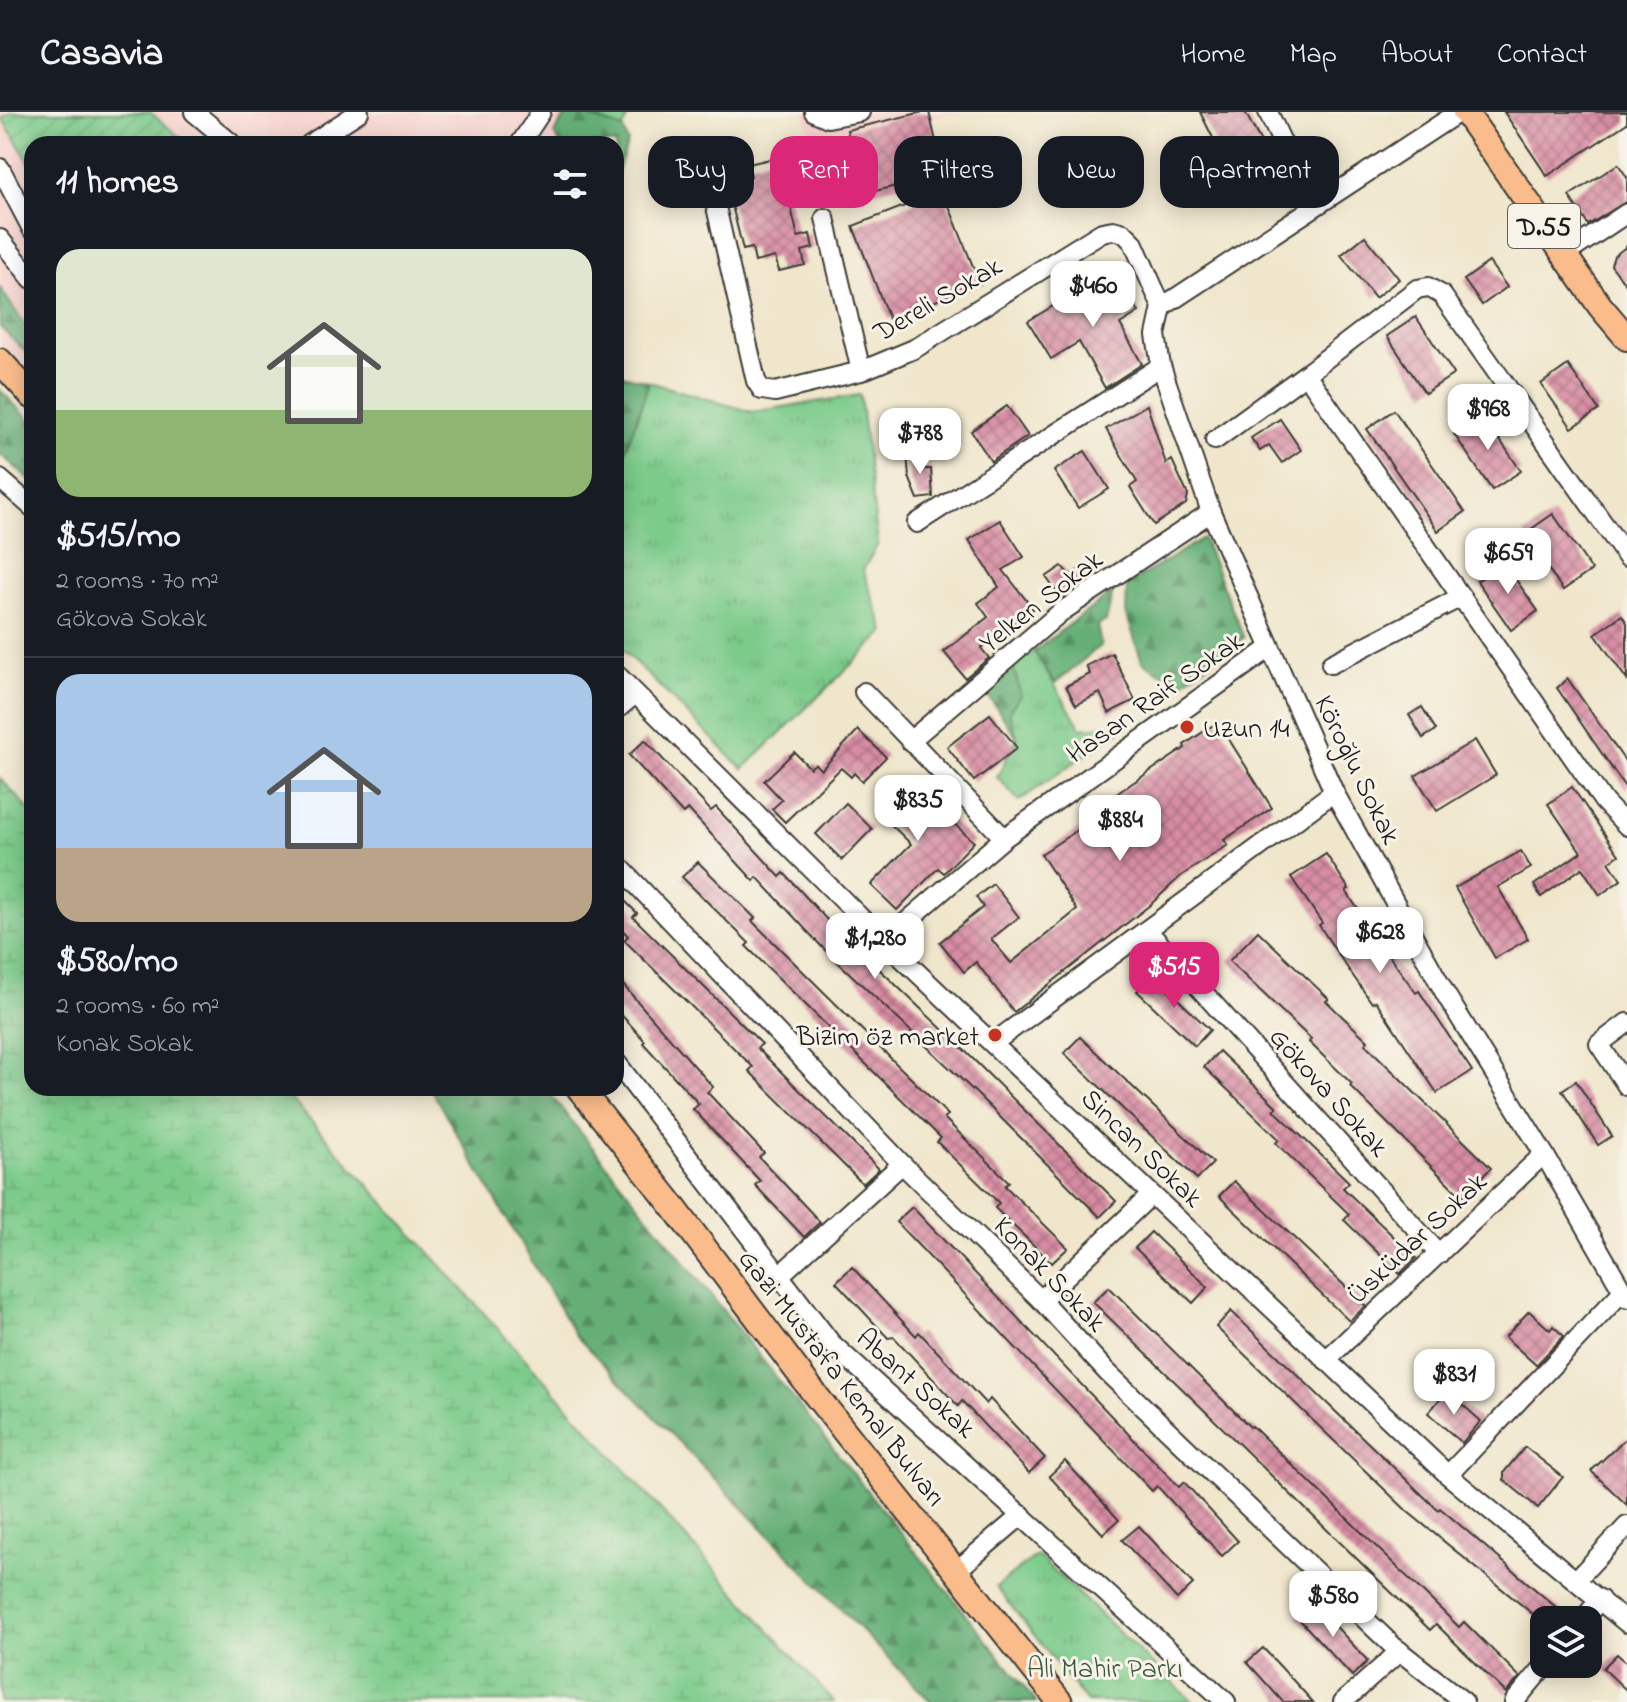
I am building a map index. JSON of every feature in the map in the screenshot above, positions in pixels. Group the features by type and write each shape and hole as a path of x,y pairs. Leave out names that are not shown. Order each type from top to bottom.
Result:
{"main road":[{"name":"D.55","path":"1462,112 1627,338"},
{"path":"0,361 24,387"},
{"name":"Gazi Mustafa Kemal Bulvarı","path":"585,1096 814,1393 1060,1702"}],"street":[{"path":"194,112 222,136"},
{"path":"322,136 359,112"},
{"path":"525,136 541,112"},
{"path":"814,112 828,118 860,112"},
{"path":"1268,112 1279,136"},
{"path":"1339,190 1462,112"},
{"path":"0,168 24,208"},
{"name":"Dereli Sokak","path":"716,208 756,381 762,390 775,392 861,371 914,349 1102,232 1113,230 1124,233 1133,242 1162,307"},
{"path":"1162,307 1310,208"},
{"path":"1564,255 1627,213"},
{"path":"825,218 861,371"},
{"path":"0,239 24,269"},
{"path":"1215,440 1417,289 1428,287 1442,295 1627,557"},
{"name":"Köroğlu Sokak","path":"1162,307 1156,335 1161,366 1211,512 1334,792 1446,995 1544,1154 1625,1294"},
{"path":"917,523 1161,366"},
{"path":"1306,374 1604,802 1627,826"},
{"path":"0,479 24,500"},
{"name":"Yelken Sokak","path":"910,741 1061,612 1211,512"},
{"path":"1331,664 1461,597"},
{"name":"Hasan Raif Sokak","path":"884,941 1004,838 1270,648"},
{"name":"Sincan Sokak","path":"624,682 884,941 1448,1475 1627,1623"},
{"path":"864,692 1004,838"},
{"path":"624,703 635,694"},
{"path":"993,1043 1334,792"},
{"name":"Konak Sokak","path":"624,871 902,1164 1041,1300 1107,1372 1400,1651 1464,1702"},
{"name":"Gökova Sokak","path":"1148,931 1439,1254"},
{"path":"1627,1023 1599,1044 1627,1086"},
{"name":"Abant Sokak","path":"624,1072 831,1343 1226,1702"},
{"name":"Üsküdar Sokak","path":"1326,1360 1544,1154"},
{"path":"780,1275 902,1164"},
{"path":"1041,1300 1151,1195"},
{"path":"1448,1475 1625,1294"},
{"path":"956,1571 1022,1515"},
{"path":"1576,1580 1627,1526"},
{"path":"1594,1606 1600,1599"},
{"path":"1343,1702 1400,1651"},
{"path":"1514,1702 1534,1678"}],"shaded area":[{"path":"0,112 570,112 566,136 24,136 24,372 0,348"},
{"path":"804,112 960,112 817,136 811,136"}],"green space":[{"path":"11,112 150,112 178,136 24,136 24,154 2,118"},
{"path":"568,112 589,112 588,116 623,129 628,142 624,153 624,136 554,134"},
{"path":"589,112 630,112 623,129 587,116"},
{"path":"0,288 24,323 24,350 0,327"},
{"path":"624,375 649,382 624,455"},
{"path":"649,382 752,412 860,395 878,544 863,570 885,632 743,769 624,651 624,455"},
{"path":"0,390 24,414 24,474 0,454"},
{"path":"1203,538 1244,638 1179,685 1142,661 1126,613 1127,585"},
{"path":"1113,592 1106,621 1097,625 1101,645 1055,683 1034,651"},
{"path":"1034,651 1081,728 1130,724 1019,801 997,777 1017,738 1009,711 1021,695 1013,667"},
{"path":"1013,667 1021,695 1009,711 1017,738 985,691"},
{"path":"0,778 24,804 24,1096 288,1096 834,1702 0,1702"},
{"path":"435,1096 551,1096 1036,1702 931,1702 575,1335"},
{"name":"Ali Mahir Parkı","path":"1037,1555 1193,1702 1087,1702 996,1587"}],"building":[{"path":"929,112 935,136 894,136 894,187 878,190 878,136 848,136 847,130"},
{"path":"1200,112 1245,112 1258,136 1212,136"},
{"path":"1504,112 1627,112 1627,123 1547,176"},
{"path":"770,159 770,208 791,208 798,237 810,234 813,248 802,251 805,265 779,271 775,257 755,262 752,248 743,250 733,208 754,208 754,163"},
{"path":"1618,164 1627,177 1627,201 1588,225 1569,196"},
{"path":"899,208 950,208 980,284 889,319 853,226"},
{"path":"1365,236 1399,279 1375,298 1341,255"},
{"path":"1627,246 1627,286 1611,265 1614,256"},
{"path":"1489,262 1507,287 1482,305 1464,280"},
{"path":"1116,274 1139,312 1120,324 1142,364 1105,388 1079,342 1051,359 1028,321 1060,302 1062,307"},
{"path":"1416,317 1454,374 1425,393 1387,336"},
{"path":"1568,365 1599,410 1572,428 1541,384"},
{"path":"1147,405 1166,464 1172,460 1188,495 1186,504 1154,525 1130,487 1137,482 1106,429"},
{"path":"1007,406 1028,436 991,461 971,431"},
{"path":"1394,410 1465,512 1438,531 1367,429"},
{"path":"1483,415 1521,471 1492,490 1454,434"},
{"path":"1280,419 1301,450 1282,463 1269,445 1260,451 1251,438"},
{"path":"922,451 922,469 931,469 933,497 918,499 909,477 907,453"},
{"path":"1085,451 1109,489 1078,508 1054,471"},
{"path":"1553,514 1592,570 1563,590 1524,534"},
{"path":"1000,520 1024,557 1003,570 1033,609 981,648 989,658 965,678 944,652 988,617 978,603 999,587 969,540"},
{"path":"1504,563 1538,611 1511,630 1477,581"},
{"path":"1062,566 1070,576 1084,566 1091,577 1061,598 1046,577"},
{"path":"1622,615 1627,623 1627,680 1595,634"},
{"path":"1112,653 1135,700 1109,713 1100,693 1076,705 1066,686 1090,674 1086,666"},
{"path":"1568,679 1627,764 1627,790 1557,688"},
{"path":"1422,707 1436,730 1423,738 1409,715"},
{"path":"990,714 1017,748 974,781 947,747"},
{"path":"1218,722 1272,808 1224,840 1228,845 1181,876 1150,905 1014,1012 976,962 964,972 940,942 983,907 976,897 993,884 1019,917 991,939 1011,963 1077,910 1041,854 1088,823 1084,819"},
{"path":"858,730 886,757 862,781 854,773 851,777 841,768 785,822 772,809 782,800 764,781 794,752 810,768 815,764 821,770"},
{"path":"645,740 711,811 716,807 780,877 784,873 851,946 853,944 965,1051 1116,1201 1100,1217 977,1094 822,947 757,877 754,881 688,809 683,814 629,755"},
{"path":"1475,740 1496,775 1437,811 1415,776"},
{"path":"905,778 974,842 944,873 938,868 897,910 871,885 911,844 875,809"},
{"path":"1572,787 1619,855 1609,862 1621,880 1600,895 1582,868 1541,897 1534,885 1581,852 1548,804"},
{"path":"846,803 872,829 842,860 816,834"},
{"path":"1521,851 1531,868 1498,887 1528,939 1495,958 1455,888"},
{"path":"1326,854 1382,946 1416,993 1419,991 1472,1071 1437,1093 1376,1001 1372,1003 1342,960 1291,877"},
{"path":"698,862 755,918 752,921 948,1115 944,1118 1009,1182 1005,1186 1068,1248 1052,1263 995,1208 999,1203 937,1142 941,1138 746,946 749,943 682,877"},
{"path":"624,900 637,913 633,917 762,1044 757,1048 879,1169 863,1184 749,1071 753,1067 624,940 628,936 624,932"},
{"path":"1258,931 1329,999 1326,1001 1368,1041 1365,1044 1491,1168 1462,1197 1350,1086 1352,1084 1309,1042 1311,1039 1229,961"},
{"path":"1153,975 1210,1030 1195,1046 1137,991"},
{"path":"624,986 713,1087 707,1092 764,1153 759,1157 820,1222 804,1237 755,1185 760,1181 693,1109 699,1104 643,1043 645,1041 624,1018"},
{"path":"1080,1037 1213,1163 1197,1179 1064,1053"},
{"path":"1219,1051 1277,1107 1274,1110 1349,1182 1343,1188 1416,1258 1400,1274 1344,1220 1349,1214 1276,1143 1279,1139 1204,1067"},
{"path":"1576,1081 1612,1136 1598,1145 1562,1090"},
{"path":"1234,1181 1366,1306 1349,1321 1219,1196"},
{"path":"912,1207 1179,1487 1184,1482 1238,1541 1222,1556 1157,1486 1152,1491 896,1222"},
{"path":"1151,1232 1208,1287 1193,1303 1135,1248"},
{"path":"852,1267 916,1336 919,1332 986,1404 990,1399 1045,1458 1029,1473 962,1401 958,1406 894,1337 888,1338 836,1282"},
{"path":"1109,1287 1459,1627 1464,1622 1520,1677 1506,1693 1436,1624 1430,1630 1093,1302"},
{"path":"1231,1311 1438,1510 1440,1508 1555,1606 1530,1606 1530,1612 1408,1512 1216,1327"},
{"path":"1529,1311 1550,1330 1553,1326 1564,1336 1536,1365 1505,1337"},
{"path":"1447,1391 1481,1421 1462,1443 1428,1413"},
{"path":"1627,1437 1627,1505 1591,1471"},
{"path":"1525,1447 1563,1477 1538,1508 1504,1480 1504,1472"},
{"path":"1065,1461 1119,1520 1103,1534 1049,1476"},
{"path":"1139,1526 1193,1584 1177,1599 1122,1540"},
{"path":"1314,1603 1368,1661 1352,1676 1297,1617"},
{"path":"1263,1648 1313,1702 1283,1702 1247,1662"},
{"path":"1617,1654 1627,1663 1627,1691 1603,1668"}],"place":[{"name":"Uzun 14","path":"1187,727"},
{"name":"Bizim öz market","path":"995,1035"}]}
